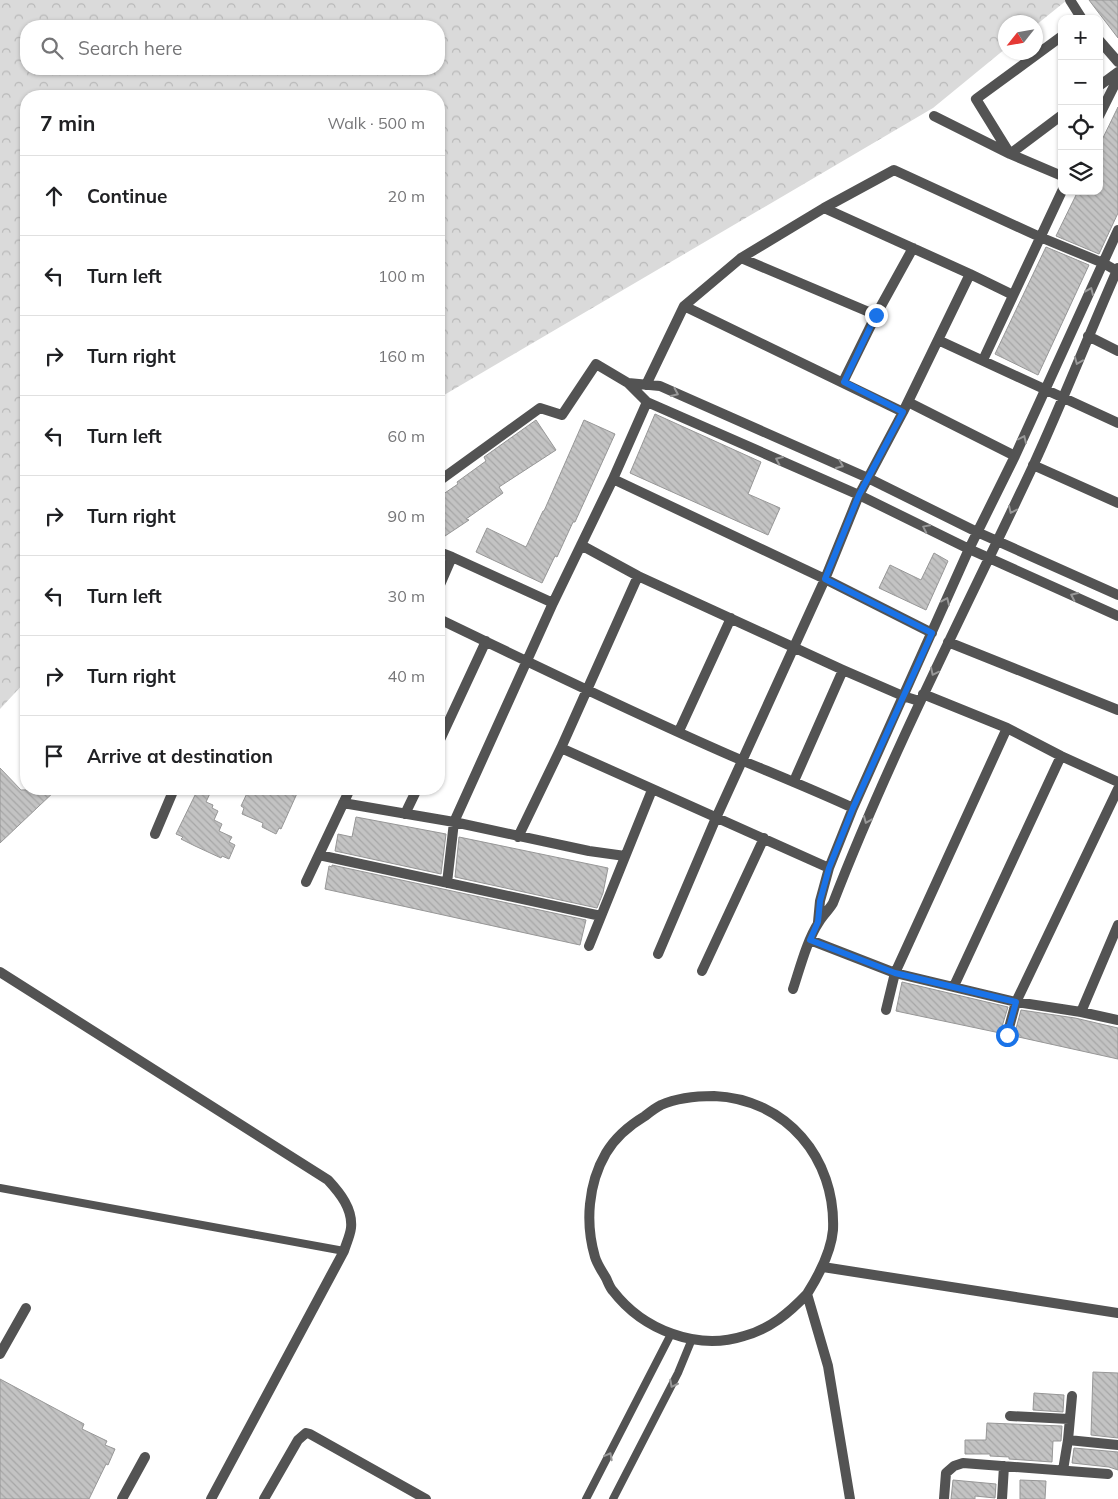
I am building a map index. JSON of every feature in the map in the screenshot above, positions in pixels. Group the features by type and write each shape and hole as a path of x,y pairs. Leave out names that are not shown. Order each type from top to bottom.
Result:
{"street":[{"path":"1070,0 1079,15"},
{"path":"1010,154 976,99 1058,39"},
{"path":"1103,44 1118,61"},
{"path":"1103,83 1118,72"},
{"path":"1103,108 1118,78"},
{"path":"934,116 1010,154 1058,174"},
{"path":"1010,154 1058,117"},
{"path":"646,385 684,306 741,258 824,208 894,170 1117,270 1033,465 921,698 869,814 833,902 829,910 818,922"},
{"path":"983,360 1060,195"},
{"path":"824,208 970,274 1013,296"},
{"path":"793,989 818,922 820,901 829,868 853,808 969,549 1015,456 1118,230"},
{"path":"844,382 876,315 913,248"},
{"path":"741,258 876,315"},
{"path":"658,954 716,818 825,579 859,495 903,412 970,274"},
{"path":"684,306 903,412"},
{"path":"1088,336 1118,350"},
{"path":"938,340 1118,423"},
{"path":"445,477 540,408 562,415 596,364 628,384 647,402 859,495 969,549 1118,616"},
{"path":"628,384 660,386 868,478 977,532 1118,596"},
{"path":"446,883 454,822 647,402"},
{"path":"908,402 1015,456"},
{"path":"1033,465 1118,503"},
{"path":"613,479 825,579 932,633"},
{"path":"581,545 638,576 843,670 903,696 921,698 1007,728 1118,782"},
{"path":"445,554 553,603"},
{"path":"445,573 452,557"},
{"path":"518,836 561,748 638,576"},
{"path":"680,731 731,618"},
{"path":"445,622 587,690 853,808"},
{"path":"445,729 486,641"},
{"path":"948,642 1118,710"},
{"path":"794,781 843,670"},
{"path":"886,1010 895,973 1007,728"},
{"path":"561,748 829,868"},
{"path":"954,986 1062,756"},
{"path":"1007,1035 1016,1002 1118,789"},
{"path":"589,946 652,790"},
{"path":"155,834 171,795"},
{"path":"306,882 347,795"},
{"path":"405,814 414,795"},
{"path":"343,803 454,822 625,856"},
{"path":"702,971 764,838"},
{"path":"319,855 601,916"},
{"path":"1081,1012 1118,925"},
{"path":"810,940 895,973 1016,1002 1118,1020"},
{"path":"0,972 328,1180 341,1194 349,1210 351,1228 344,1251 211,1499"},
{"path":"696,1096 733,1097 767,1109 797,1131 819,1160 831,1195 833,1232 823,1267 807,1294 789,1313 768,1327 743,1337 718,1341 692,1339 671,1334 638,1317 612,1291 595,1259 588,1223 592,1186 606,1153 630,1125 661,1105 696,1096"},
{"path":"823,1267 1118,1313"},
{"path":"807,1294 828,1366 850,1499"},
{"path":"0,1354 26,1308"},
{"path":"1063,1470 1072,1396"},
{"path":"1010,1416 1069,1419"},
{"path":"267,1498 298,1440 306,1433 426,1499"},
{"path":"1068,1440 1118,1445"},
{"path":"122,1499 145,1457"},
{"path":"944,1499 946,1473 954,1466 962,1463 1108,1474"},
{"path":"1002,1499 1004,1466"}],"lane":[{"path":"0,1188 344,1251"},
{"path":"586,1499 671,1334"},
{"path":"613,1499 678,1373 692,1339"}],"green space":[{"path":"0,0 1067,0 1043,19 1043,15 998,15 998,55 933,108 445,394 445,90 20,90 20,687 0,709"}],"building":[{"path":"1089,0 1118,0 1118,38 1103,18 1103,15 1100,15"},
{"path":"1118,107 1118,213 1099,254 1056,236 1076,195 1103,195 1103,138"},
{"path":"1046,247 1089,265 1038,375 995,354"},
{"path":"655,414 761,462 748,494 780,508 768,535 630,473"},
{"path":"536,420 556,450 499,487 503,493 445,536 445,493 486,461 484,457"},
{"path":"584,420 615,434 575,522 573,522 557,557 555,556 542,583 476,552 487,528 526,547"},
{"path":"934,553 948,561 926,610 879,588 890,565 921,580"},
{"path":"0,768 20,789 20,795 51,795 0,843"},
{"path":"195,795 209,795 206,802 213,805 212,808 218,811 214,820 222,824 219,831 232,837 229,842 235,845 229,859 222,856 221,858 181,839 183,837 176,834"},
{"path":"246,795 296,795 281,829 279,828 276,834 262,827 263,823 242,814 244,808 241,806"},
{"path":"356,817 446,834 441,874 335,851 338,834 352,837"},
{"path":"459,837 608,868 603,893 597,908 455,877"},
{"path":"332,865 586,920 580,945 325,889 329,866 332,867"},
{"path":"902,982 1008,1007 1000,1033 896,1011"},
{"path":"1021,1010 1075,1018 1118,1028 1118,1059 1014,1036"},
{"path":"1093,1372 1118,1373 1118,1438 1091,1435"},
{"path":"0,1379 84,1424 82,1429 107,1441 105,1445 115,1449 89,1499 0,1499"},
{"path":"1034,1393 1064,1395 1063,1412 1033,1410"},
{"path":"987,1423 1062,1426 1061,1441 1053,1441 1052,1462 1009,1459 1009,1457 990,1456 990,1454 965,1454 965,1440 986,1440"},
{"path":"1074,1448 1118,1452 1118,1470 1109,1467 1072,1463"},
{"path":"953,1480 996,1484 995,1498 975,1496 975,1499 951,1499"},
{"path":"1020,1480 1046,1481 1045,1499 1020,1499"}],"route":[{"path":"876,315 844,382 903,412 859,495 825,579 932,633 853,808 829,868 820,901 818,922 810,940 895,973 1016,1002 1007,1035"}]}
